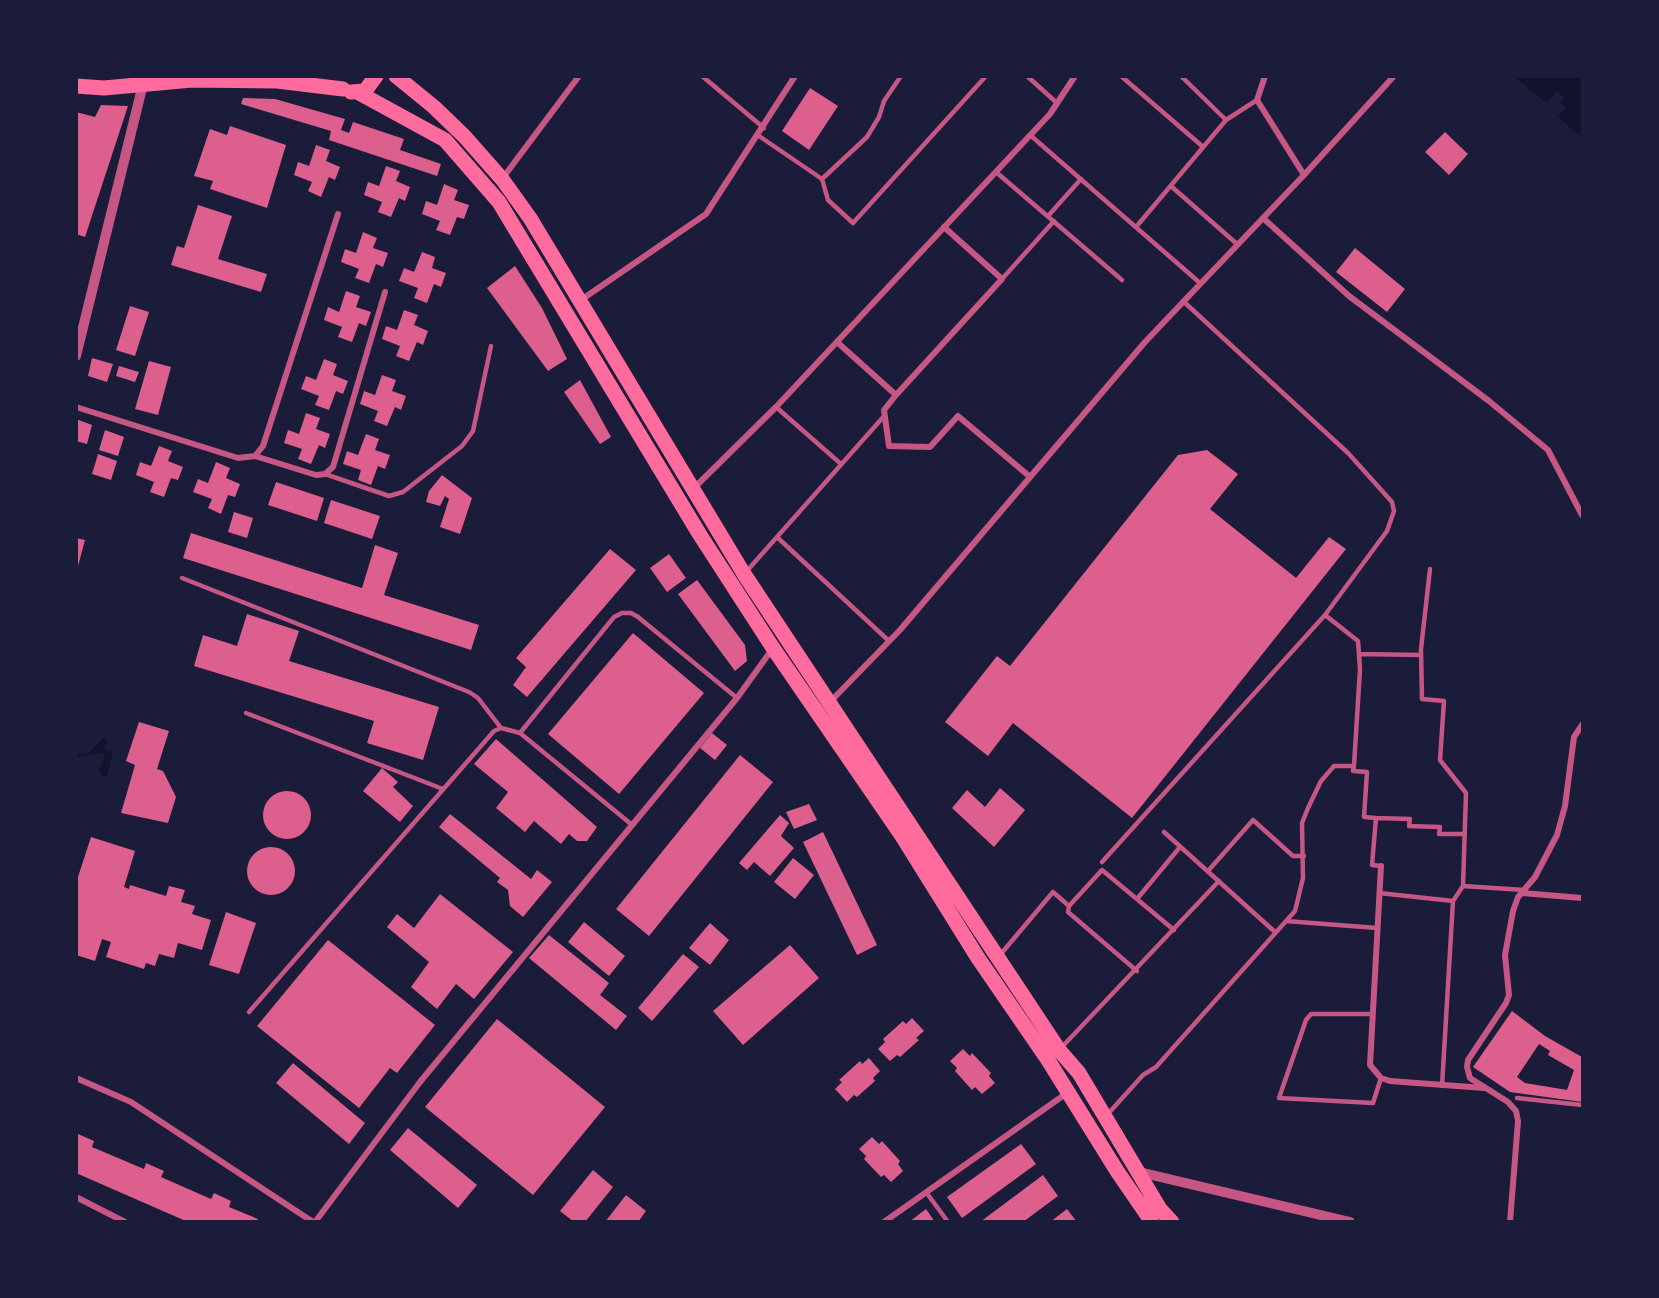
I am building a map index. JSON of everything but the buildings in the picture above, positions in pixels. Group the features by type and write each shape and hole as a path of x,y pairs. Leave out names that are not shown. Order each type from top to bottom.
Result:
{"main road":[{"path":"359,93 370,87 376,76"},
{"path":"396,77 434,107 502,179 530,218 744,574 999,956 1059,1050 1078,1074 1106,1118 1135,1171 1160,1209 1171,1221"},
{"path":"76,86 104,88 144,81 192,80 339,83 445,140 499,202 700,535 773,648 902,836 978,958 1152,1221"}],"street":[{"path":"502,179 579,76"},
{"path":"580,300 706,214 759,136 795,76"},
{"path":"693,489 776,407 996,172 1057,103 1075,76"},
{"path":"1265,76 1257,100 1304,175"},
{"path":"830,703 889,641 1029,476 1183,301 1304,175 1394,76"},
{"path":"76,356 144,81"},
{"path":"255,456 263,446 338,214"},
{"path":"1263,218 1348,296 1489,400 1548,450 1582,515"},
{"path":"944,227 1002,279 884,410 889,446 930,447 958,416 1029,476"},
{"path":"76,407 238,458 255,456 316,475 325,474 333,466 385,292"},
{"path":"837,342 896,395"},
{"path":"76,1078 131,1102 314,1221 420,1082 737,698 773,648"},
{"path":"1510,1221 1518,1121 1516,1112 1508,1102 1470,1078 1468,1060 1487,1035 1509,995 1505,956 1507,936 1523,892 1547,858 1557,835 1565,806 1574,737 1582,725"},
{"path":"1381,866 1370,1065 1381,1078 1390,1081 1485,1089"},
{"path":"1523,892 1582,898"},
{"path":"884,1221 1067,1092"},
{"path":"1117,1171 1135,1171 1350,1221"},
{"path":"76,1197 125,1221"}],"lane":[{"path":"702,76 764,128"},
{"path":"822,179 867,137 879,117 884,101 901,76"},
{"path":"759,136 822,179 828,200 853,223 986,76"},
{"path":"1027,76 1057,103"},
{"path":"1121,76 1202,146"},
{"path":"1181,76 1226,120"},
{"path":"1136,227 1172,187 1202,146 1226,120 1257,100"},
{"path":"1030,135 1200,283"},
{"path":"996,172 1122,280"},
{"path":"1048,216 1081,179"},
{"path":"1172,187 1238,244"},
{"path":"1002,279 1054,221"},
{"path":"1102,862 1325,615 1387,531 1394,511 1392,502 1348,453 1183,301"},
{"path":"325,474 388,496 404,492 462,446 473,431 491,346"},
{"path":"776,407 842,465"},
{"path":"744,574 885,415"},
{"path":"778,538 889,641"},
{"path":"1430,569 1421,655 1422,699 1444,701 1440,760 1466,793 1463,886 1453,900 1442,1086"},
{"path":"182,578 469,692 478,698 501,728 520,733 631,824"},
{"path":"520,733 614,617 622,614 631,613 638,617 737,698"},
{"path":"1325,615 1358,642 1353,771 1367,772 1364,818 1410,819 1409,826 1440,827 1439,834 1465,834"},
{"path":"1359,654 1421,655"},
{"path":"246,713 443,789"},
{"path":"249,1012 494,731 501,728"},
{"path":"1106,1118 1143,1075 1156,1067 1295,911 1300,896 1304,856 1302,823 1321,782 1334,766 1354,765"},
{"path":"1376,818 1372,865 1381,866"},
{"path":"1208,871 1253,820 1293,856 1304,856"},
{"path":"1164,832 1275,932"},
{"path":"1137,899 1180,847"},
{"path":"1137,971 1068,912 1069,906 1102,870 1174,930"},
{"path":"1059,1050 1137,971 1218,881"},
{"path":"1463,886 1523,892"},
{"path":"999,956 1053,892 1069,906"},
{"path":"1379,893 1453,900"},
{"path":"1286,921 1377,928"},
{"path":"1373,1014 1311,1014 1306,1020 1279,1098 1373,1103 1381,1078"},
{"path":"1517,1098 1582,1105"},
{"path":"926,1192 948,1221"}],"shaded area":[{"path":"1515,77 1582,77 1582,138 1558,117 1566,108 1560,103 1564,98 1557,91 1546,103"},
{"path":"103,738 108,741 104,746 105,751 113,752 107,777 100,774 99,768 105,756 102,753 77,757 77,753 88,754"}]}
